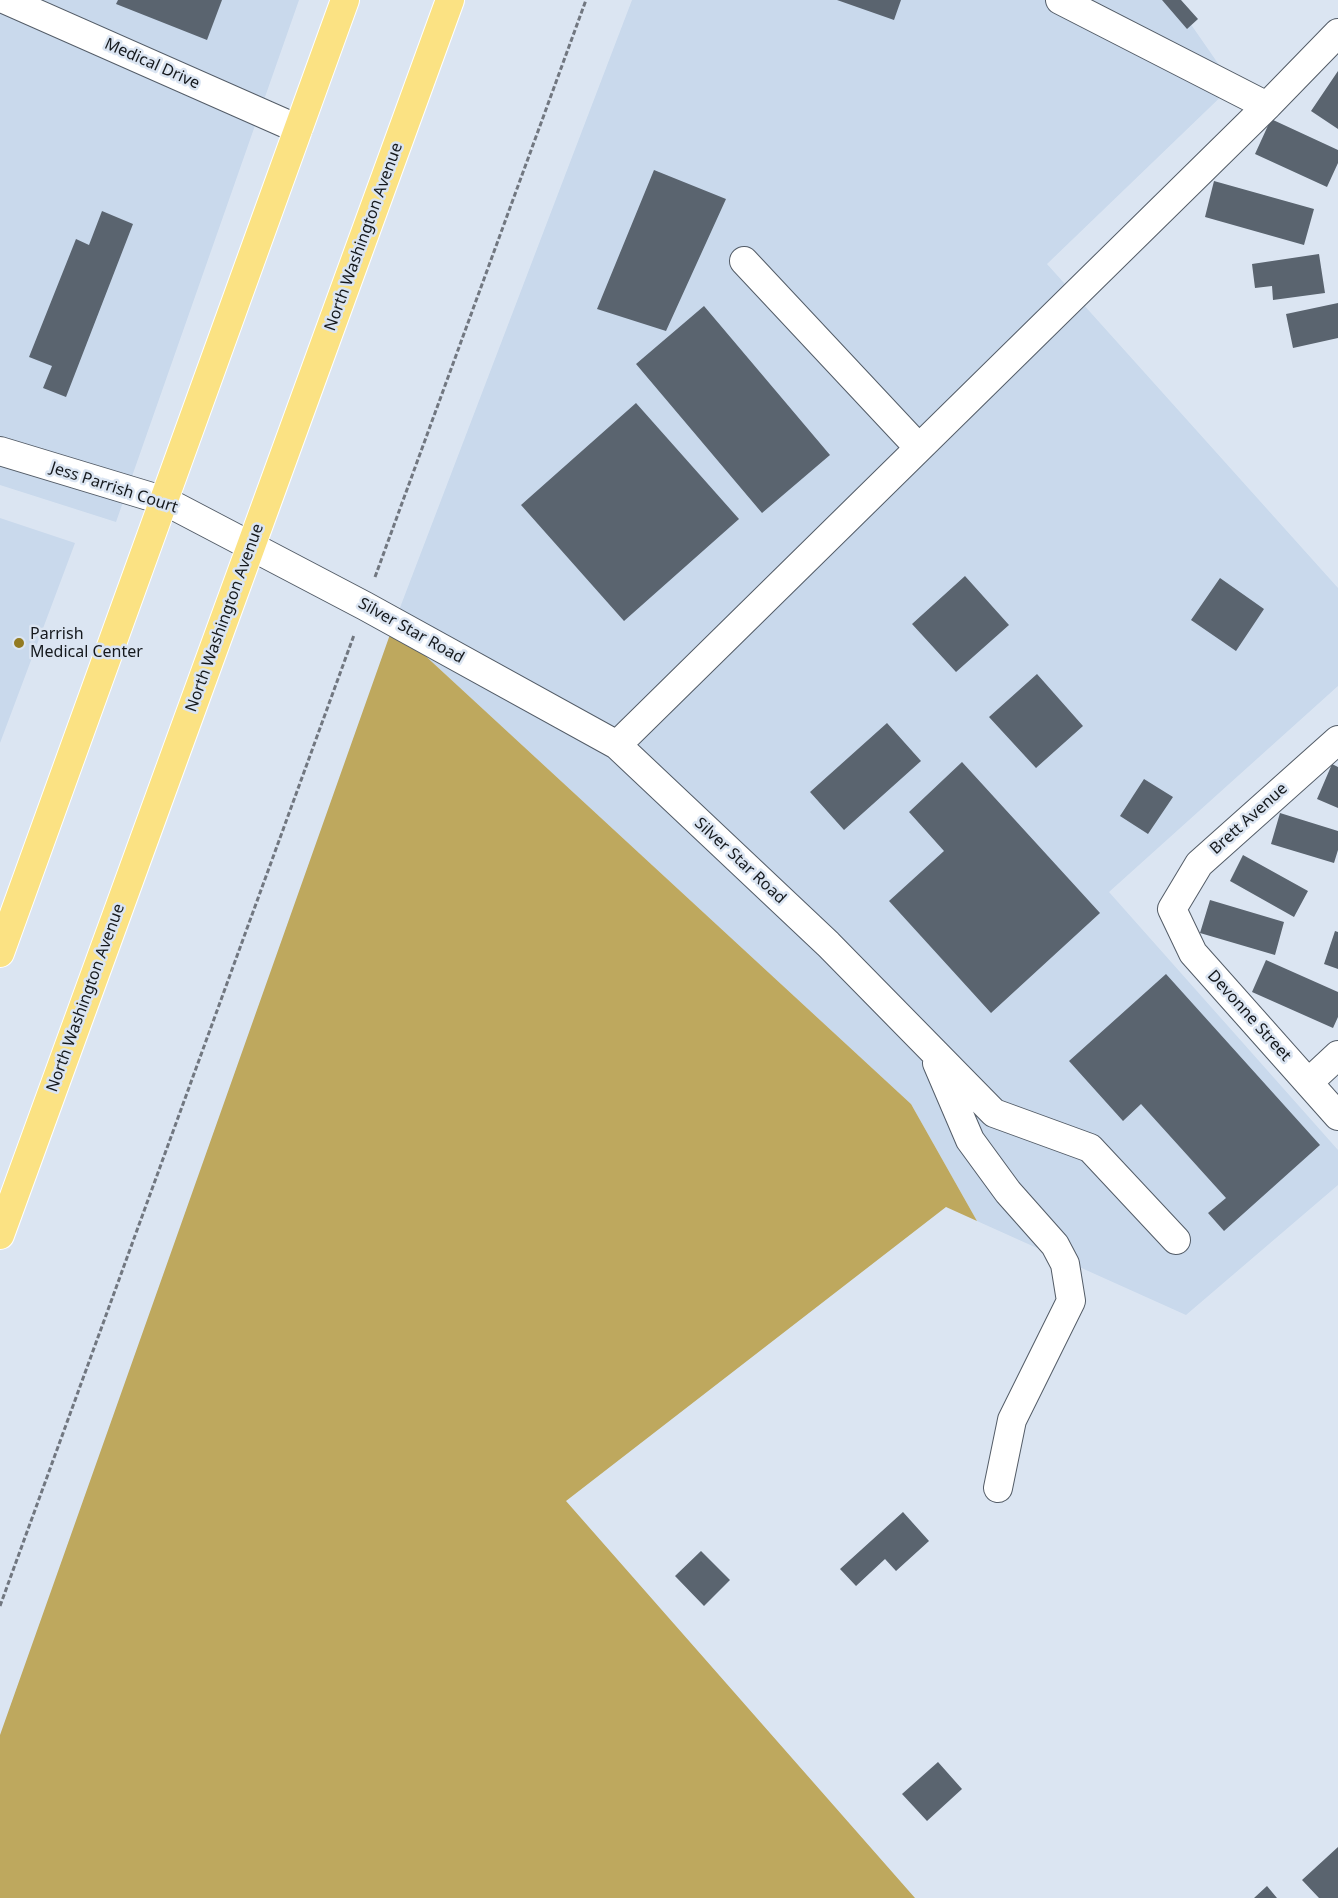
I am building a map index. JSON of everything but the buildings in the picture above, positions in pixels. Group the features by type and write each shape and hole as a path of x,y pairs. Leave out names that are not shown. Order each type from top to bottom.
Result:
{"main road":[{"path":"0,954 345,0"},
{"name":"North Washington Avenue","path":"0,1236 450,0"}],"street":[{"name":"Medical Drive","path":"6,0 298,129"},
{"path":"1060,0 1267,106"},
{"path":"617,745 1267,106 1338,33"},
{"path":"744,261 919,448"},
{"name":"Jess Parrish Court","path":"0,451 165,501 251,545"},
{"name":"Silver Star Road","path":"251,545 617,745 828,944 994,1113 1090,1148 1176,1240"},
{"name":"Brett Avenue","path":"1172,908 1199,864 1338,740"},
{"name":"Devonne Street","path":"1172,908 1193,953 1338,1116"},
{"path":"932,1050 970,1140 1008,1192 1055,1245 1065,1264 1072,1301 1012,1420 998,1488"},
{"path":"1308,1082 1338,1055"}],"path":[{"path":"0,1606 586,0"}],"shaded area":[{"path":"0,0 299,0 116,522 0,485"},
{"path":"632,0 1174,0 1233,85 1047,264 1338,588 1338,686 1109,892 1338,1150 1338,1185 1186,1315 977,1221 911,1104 393,626"},
{"name":"Parrish Medical Center","path":"0,518 75,543 0,743"},
{"path":"393,626 911,1104 977,1221 946,1207 566,1501 915,1898 0,1898 0,1735"}],"place":[{"name":"Parrish Medical Center","path":"19,643"}]}
